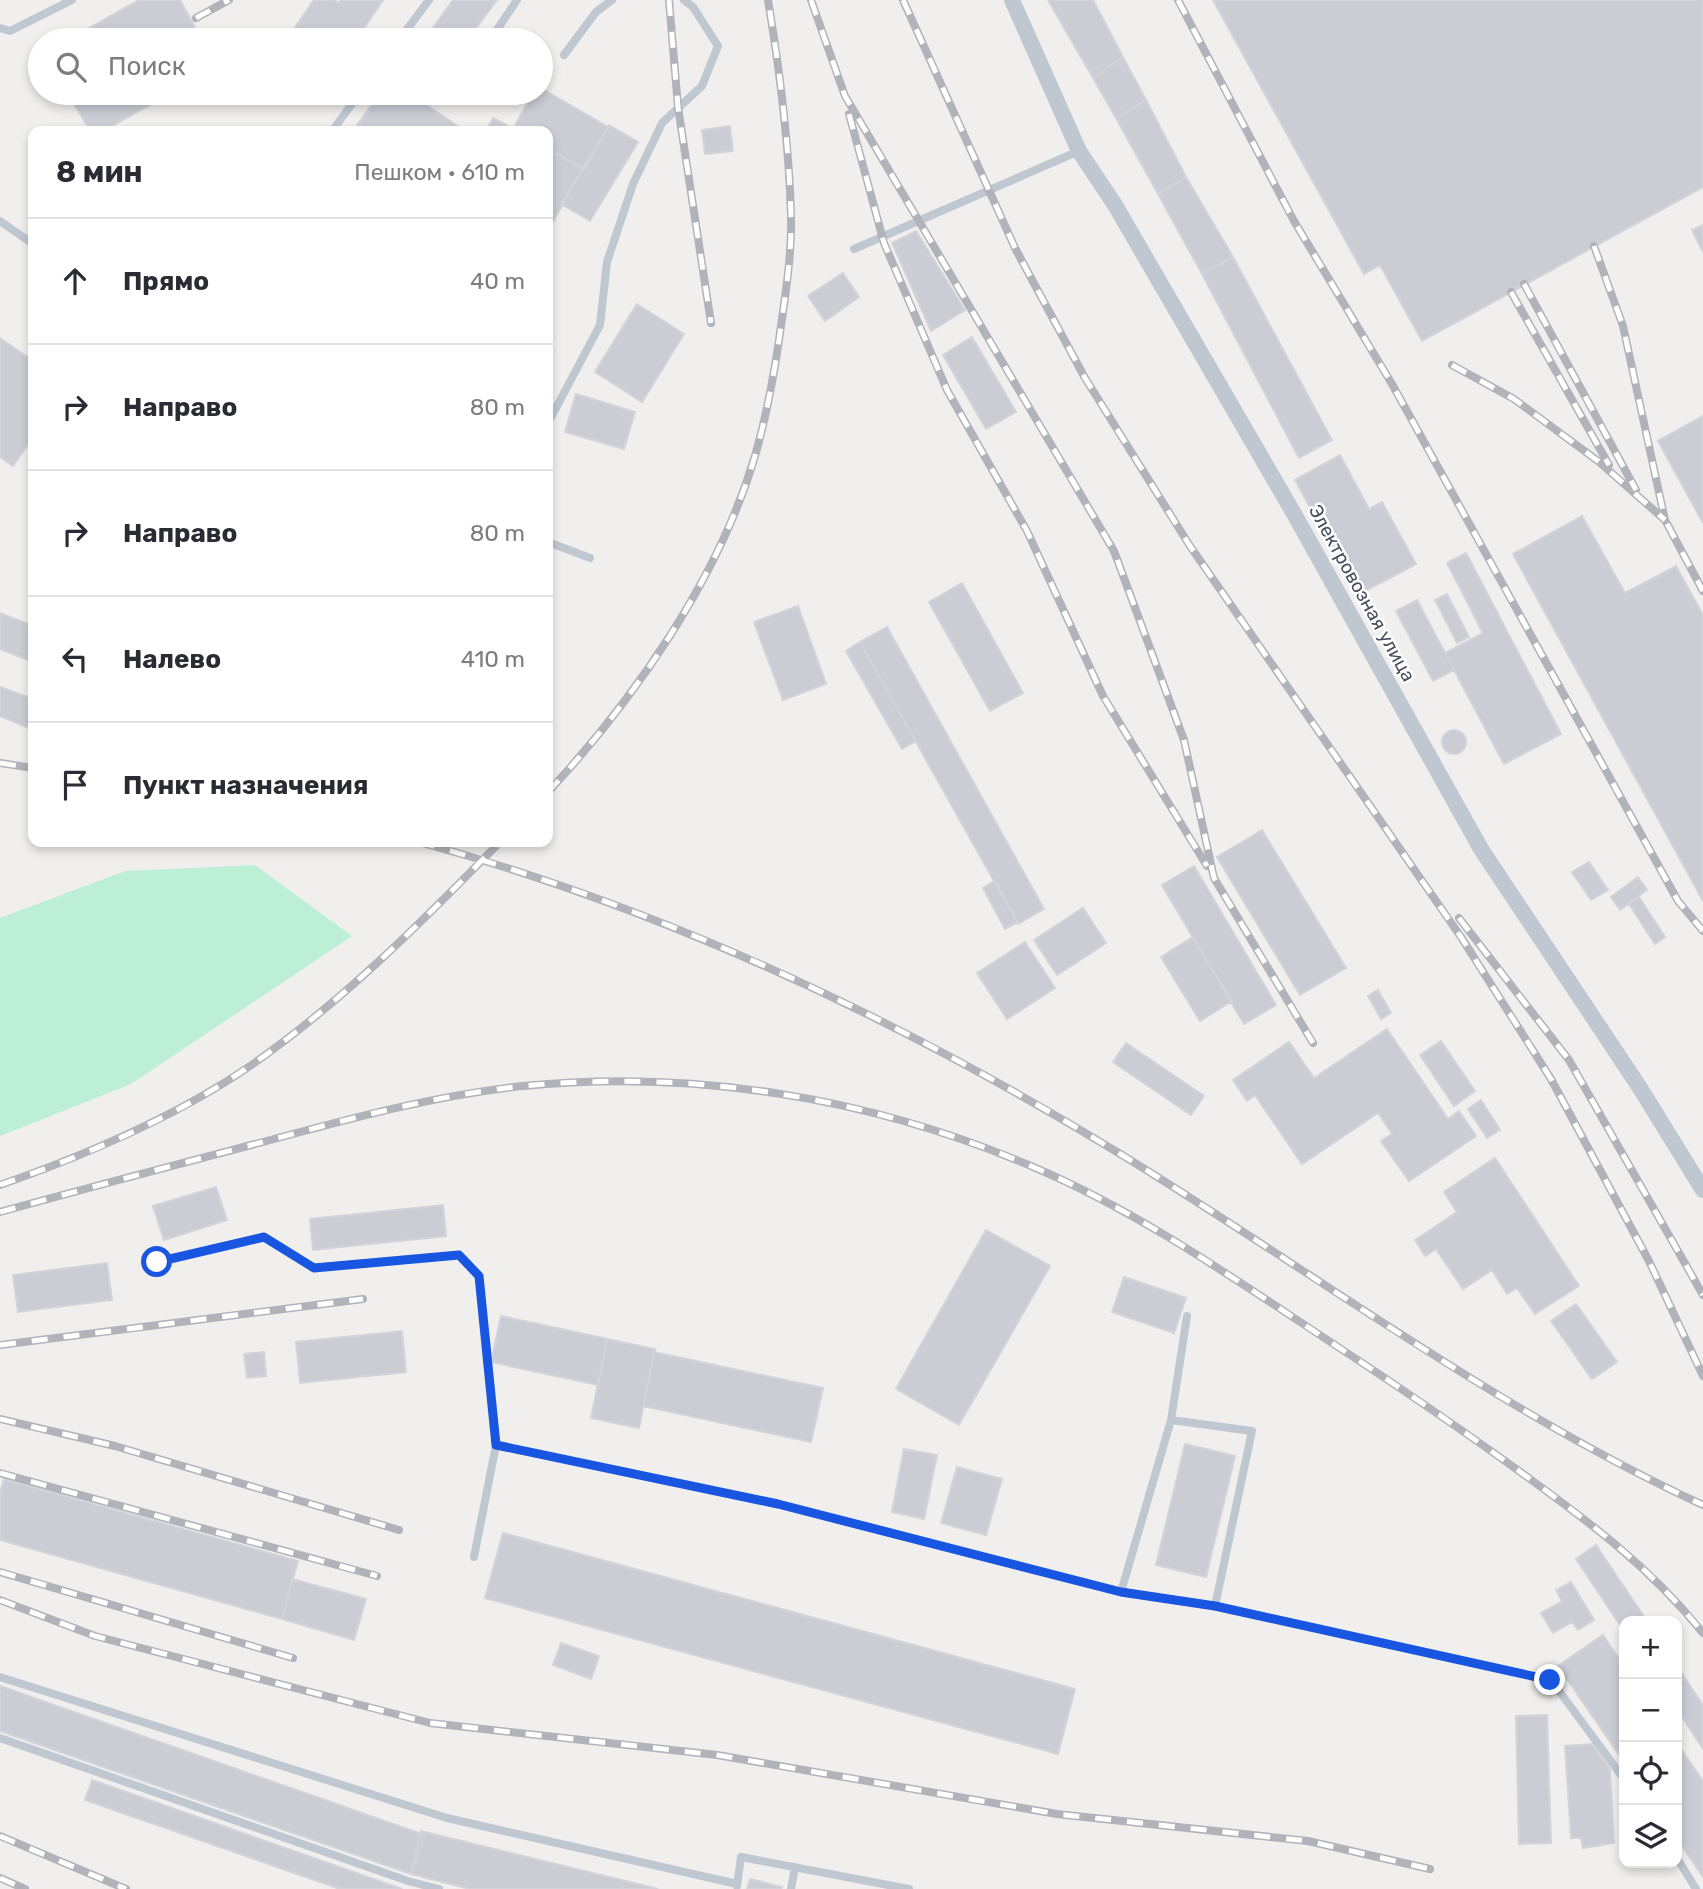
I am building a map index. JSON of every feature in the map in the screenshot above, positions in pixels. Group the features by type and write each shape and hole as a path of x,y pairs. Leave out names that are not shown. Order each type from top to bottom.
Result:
{"street":[{"name":"Электровозная улица","path":"1012,0 1079,151 1115,205 1286,500 1481,849 1640,1088 1703,1190"}],"lane":[{"path":"0,28 10,31 72,0"},
{"path":"408,28 429,0"},
{"path":"498,28 517,0"},
{"path":"564,55 596,12 612,0"},
{"path":"553,414 600,325 607,262 633,184 662,123 702,86 718,46 693,7 684,0"},
{"path":"336,126 351,105"},
{"path":"854,249 1079,151"},
{"path":"0,221 28,241"},
{"path":"553,544 590,558"},
{"path":"157,1262 264,1237 314,1268 459,1255 479,1276 496,1445 474,1557"},
{"path":"1121,1592 1171,1420 1186,1316"},
{"path":"1171,1420 1252,1431 1215,1606"},
{"path":"496,1445 778,1504 1121,1592 1215,1606 1550,1680 1619,1772"},
{"path":"0,1676 447,1818 737,1887 741,1857 905,1889"},
{"path":"0,1738 408,1881 439,1889"},
{"path":"1682,1866 1696,1889"},
{"path":"791,1889 795,1867"},
{"path":"845,1889 848,1878"}],"green space":[{"path":"255,865 352,936 131,1084 0,1136 0,918 125,871"}],"building":[{"path":"139,0 180,0 195,28 89,28"},
{"path":"314,0 334,0 339,3 341,0 383,0 364,28 294,28"},
{"path":"453,0 497,0 476,28 433,28"},
{"path":"1048,0 1093,0 1123,57 1093,78"},
{"path":"1213,0 1703,0 1703,187 1422,341 1380,265 1364,274"},
{"path":"1123,57 1146,100 1116,118 1093,78"},
{"path":"553,95 608,127 584,170 553,152 553,126 515,126 526,105 553,105"},
{"path":"1146,100 1186,177 1158,194 1116,118"},
{"path":"75,105 150,105 112,126 87,126"},
{"path":"371,105 427,105 458,126 357,126"},
{"path":"493,118 508,126 489,126"},
{"path":"609,125 638,142 590,221 561,204"},
{"path":"730,126 733,151 705,154 702,130"},
{"path":"553,152 583,168 553,222"},
{"path":"1186,177 1233,257 1202,274 1158,194"},
{"path":"1703,225 1703,252 1692,230"},
{"path":"916,231 965,310 931,331 892,243"},
{"path":"1233,257 1332,440 1299,458 1202,274"},
{"path":"843,273 859,297 825,321 808,296"},
{"path":"637,304 684,334 642,402 595,372"},
{"path":"972,337 1016,412 986,429 943,355"},
{"path":"0,338 28,358 28,444 13,466 0,457"},
{"path":"576,394 635,412 624,449 565,432"},
{"path":"1703,416 1703,523 1658,441"},
{"path":"1340,455 1369,509 1382,502 1416,564 1358,595 1295,480"},
{"path":"1582,516 1625,593 1676,566 1703,615 1703,901 1513,554"},
{"path":"1466,553 1561,734 1504,764 1445,653 1483,633 1447,563"},
{"path":"962,583 1023,693 990,711 929,602"},
{"path":"1447,594 1469,637 1457,643 1435,600"},
{"path":"1417,600 1454,670 1433,681 1396,611"},
{"path":"798,606 826,684 783,700 754,622"},
{"path":"0,613 28,624 28,660 0,649"},
{"path":"887,627 1044,909 1018,924 860,642"},
{"path":"860,642 916,741 902,749 846,651"},
{"path":"0,687 28,697 28,728 0,716"},
{"path":"1454,730 1463,733 1466,742 1463,751 1454,754 1445,751 1442,742 1445,733"},
{"path":"1262,830 1346,968 1300,995 1217,857"},
{"path":"1589,862 1608,890 1591,900 1572,872"},
{"path":"1194,866 1276,1005 1244,1024 1162,885"},
{"path":"1638,877 1647,890 1620,910 1611,897"},
{"path":"995,881 1018,922 1005,929 983,888"},
{"path":"1639,897 1665,937 1655,944 1629,904"},
{"path":"1083,908 1106,943 1057,975 1034,940"},
{"path":"1193,937 1232,1001 1200,1021 1161,957"},
{"path":"1025,942 1055,988 1007,1019 977,973"},
{"path":"1378,990 1391,1013 1381,1019 1368,996"},
{"path":"1387,1029 1448,1119 1459,1111 1476,1136 1409,1181 1381,1141 1392,1134 1378,1113 1302,1164 1255,1095 1247,1101 1233,1080 1289,1042 1314,1078"},
{"path":"1441,1041 1475,1091 1454,1106 1420,1055"},
{"path":"1126,1043 1204,1096 1191,1115 1113,1062"},
{"path":"1481,1100 1500,1130 1487,1138 1468,1109"},
{"path":"1495,1158 1579,1286 1535,1314 1517,1288 1507,1294 1492,1270 1463,1289 1436,1249 1425,1256 1415,1240 1457,1212 1444,1192"},
{"path":"216,1187 227,1220 164,1240 153,1206"},
{"path":"443,1205 446,1236 313,1250 310,1219"},
{"path":"986,1230 1050,1266 959,1425 896,1389"},
{"path":"107,1263 112,1300 18,1312 13,1275"},
{"path":"1124,1277 1186,1298 1174,1333 1112,1312"},
{"path":"1576,1304 1617,1362 1592,1379 1551,1321"},
{"path":"501,1316 608,1339 598,1385 491,1362"},
{"path":"402,1331 406,1372 300,1383 296,1342"},
{"path":"607,1339 655,1349 639,1428 591,1418"},
{"path":"264,1352 266,1376 247,1378 244,1354"},
{"path":"654,1352 823,1388 811,1442 643,1406"},
{"path":"1185,1444 1235,1456 1206,1577 1156,1565"},
{"path":"904,1449 937,1455 924,1519 892,1512"},
{"path":"957,1467 1002,1479 986,1535 941,1523"},
{"path":"4,1479 298,1561 282,1619 0,1540 0,1493"},
{"path":"503,1533 1075,1689 1058,1754 485,1598"},
{"path":"1596,1545 1644,1616 1619,1616 1619,1624 1576,1559"},
{"path":"292,1579 366,1599 354,1640 282,1619"},
{"path":"1571,1582 1594,1620 1578,1630 1572,1622 1553,1633 1541,1613 1562,1601 1556,1590"},
{"path":"1603,1635 1619,1659 1619,1755 1558,1666"},
{"path":"561,1643 599,1656 591,1679 553,1665"},
{"path":"1682,1674 1703,1705 1703,1749 1682,1717"},
{"path":"0,1686 425,1835 411,1874 0,1731"},
{"path":"1547,1715 1551,1843 1519,1844 1516,1716"},
{"path":"1592,1744 1610,1769 1614,1843 1583,1848 1581,1838 1571,1838 1565,1746"},
{"path":"1682,1750 1703,1781 1703,1877 1682,1846"},
{"path":"92,1780 402,1889 340,1889 85,1800"},
{"path":"421,1831 658,1889 470,1889 411,1874"},
{"path":"750,1879 782,1887 747,1889"}],"railway":[{"path":"196,18 229,0"},
{"path":"669,0 678,107 711,323"},
{"path":"553,786 612,718 670,635 720,547 755,456 776,359 791,230 786,135 768,0"},
{"path":"811,0 845,96 1114,551 1184,740 1214,878 1313,1043"},
{"path":"903,0 1016,250 1085,378 1190,546 1461,937 1551,1079 1649,1261 1703,1376"},
{"path":"1178,0 1294,221 1392,384 1678,901 1703,931"},
{"path":"849,114 884,243 947,390 1027,531 1103,696 1207,866"},
{"path":"1594,246 1623,326 1665,520 1703,591"},
{"path":"1524,284 1636,490"},
{"path":"1511,292 1609,465"},
{"path":"1452,365 1514,399 1598,461 1665,520"},
{"path":"0,763 28,767"},
{"path":"436,847 512,869 693,935 781,973 954,1059 1122,1155 1408,1339 1552,1427 1703,1505"},
{"path":"0,1185 129,1134 191,1102 250,1066 349,988 495,847"},
{"path":"1459,918 1569,1060 1703,1295"},
{"path":"0,1212 366,1115 491,1090 588,1082 653,1082 718,1086 846,1106 970,1142 1031,1166 1110,1204 1186,1248 1403,1390 1569,1508 1639,1566 1683,1609 1703,1633"},
{"path":"0,1345 363,1299"},
{"path":"0,1419 115,1446 399,1530"},
{"path":"0,1473 377,1576"},
{"path":"0,1572 293,1658"},
{"path":"0,1600 95,1636 430,1723 717,1755 1057,1814 1308,1841 1430,1869"},
{"path":"0,1836 126,1889"},
{"path":"0,1878 25,1889"}],"route":[{"path":"157,1262 264,1237 314,1268 459,1255 479,1276 496,1445 778,1504 1121,1592 1215,1606 1550,1680"}]}
